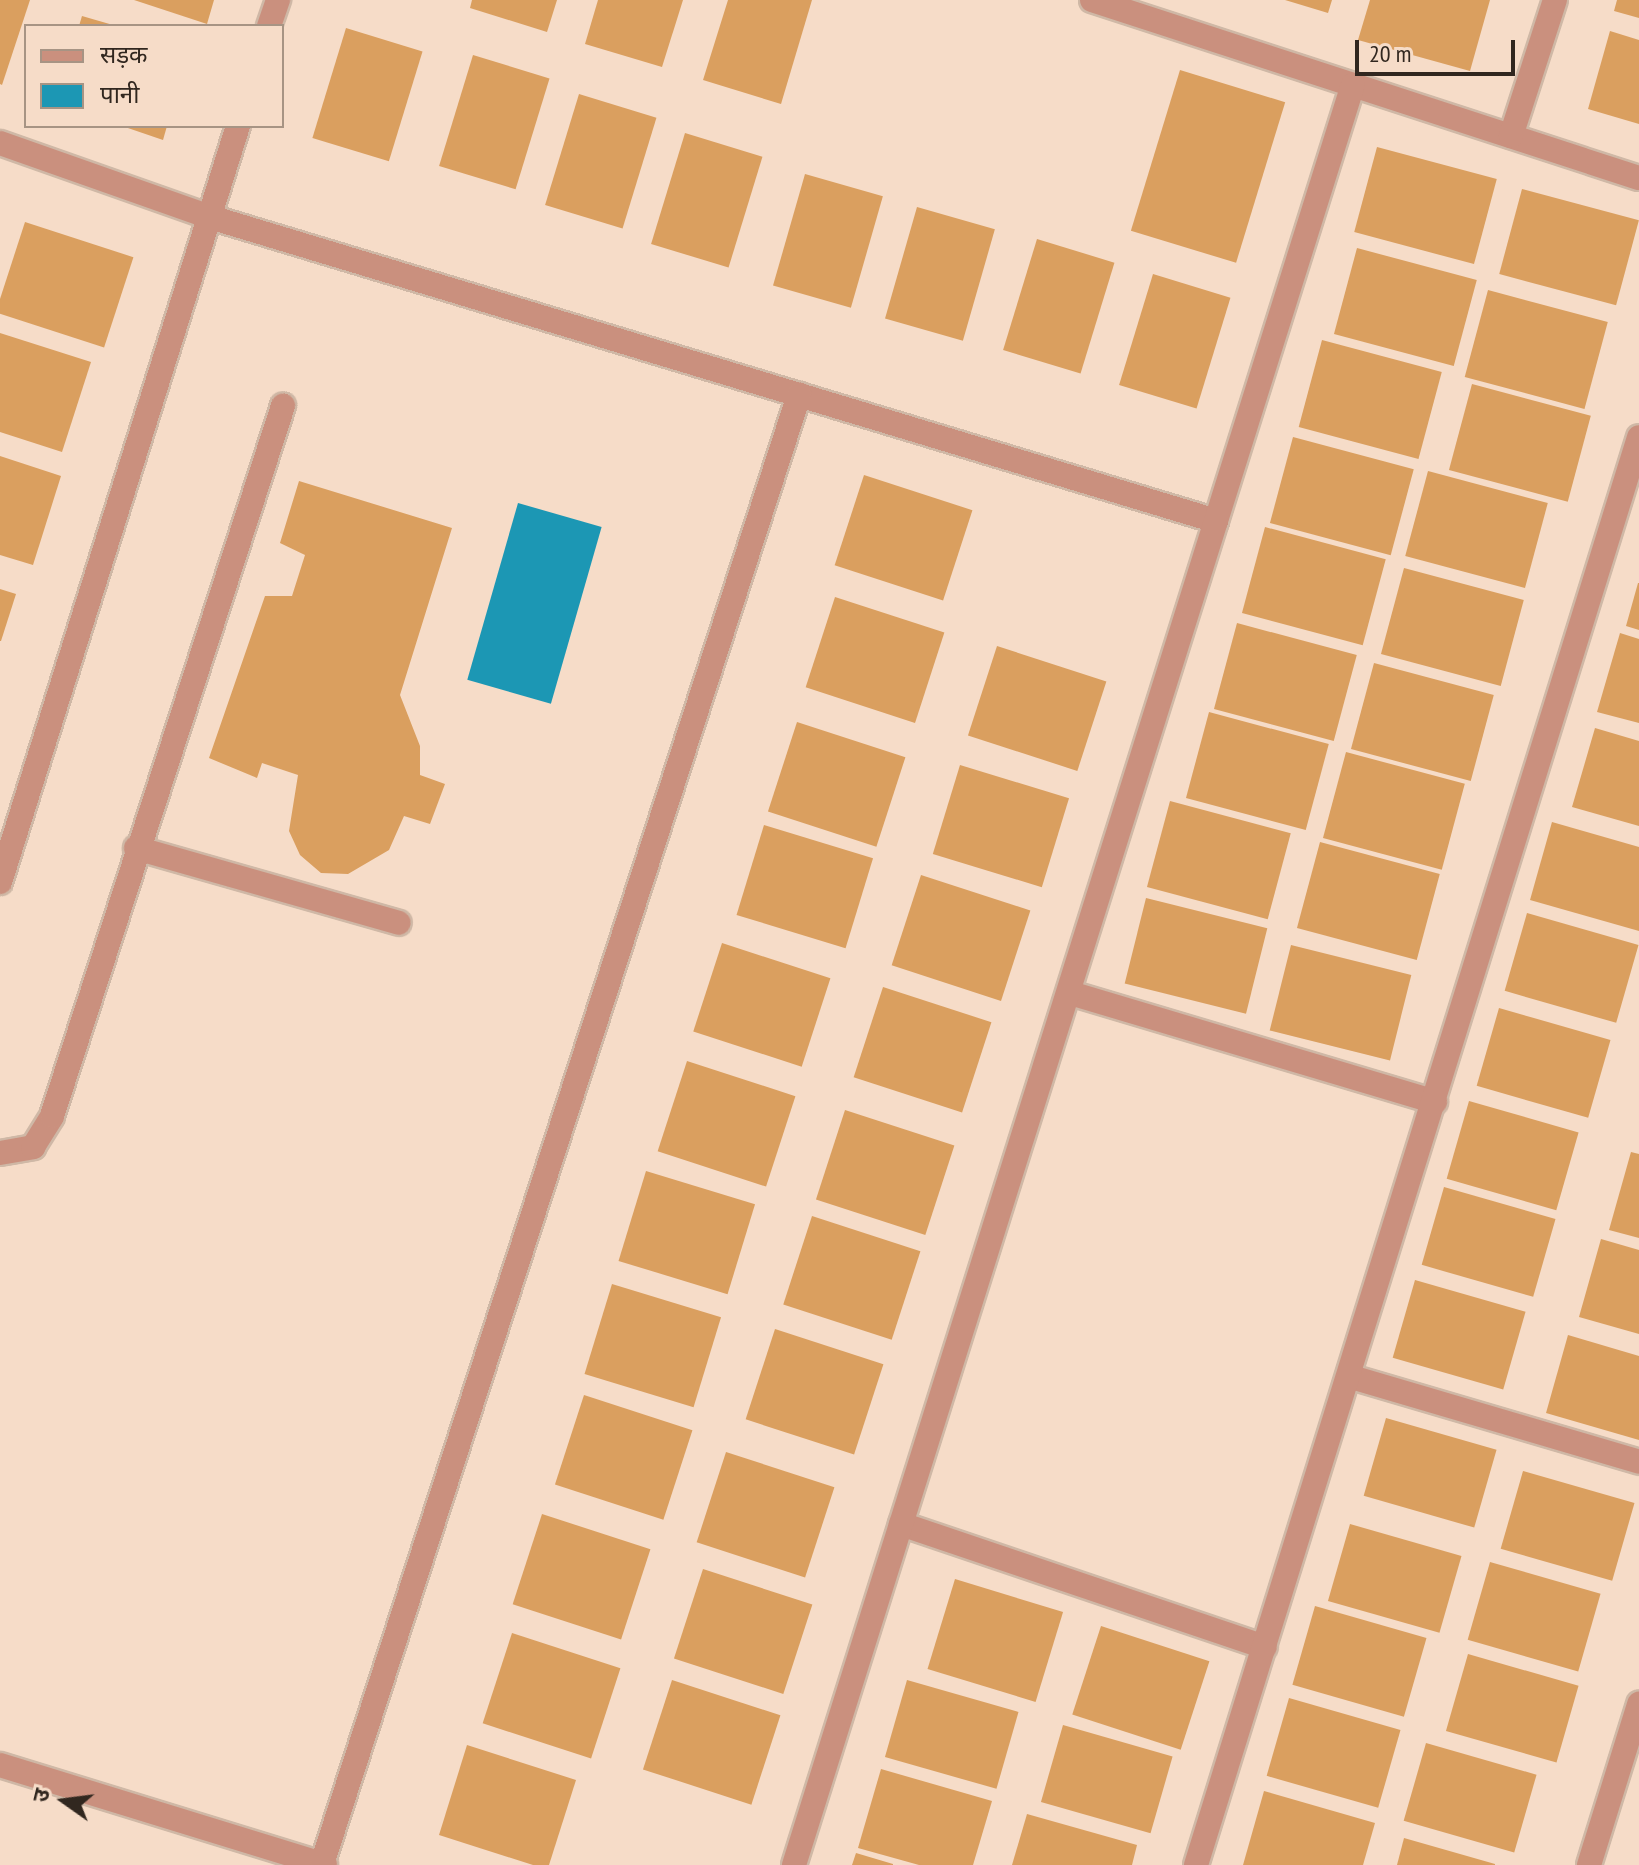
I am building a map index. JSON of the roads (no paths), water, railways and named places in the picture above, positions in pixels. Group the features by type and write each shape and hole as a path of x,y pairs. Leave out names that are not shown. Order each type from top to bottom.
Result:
{"street":[{"path":"270,24 278,0"},
{"path":"1092,0 1132,6 1353,85 1639,178"},
{"path":"1511,136 1555,0"},
{"path":"794,1865 1353,85"},
{"path":"0,882 237,128"},
{"path":"0,143 210,217 1216,521"},
{"path":"0,1765 324,1864 799,395"},
{"path":"0,1153 33,1147 44,1136 283,406"},
{"path":"1196,1865 1351,1377 1639,437"},
{"path":"136,848 399,923"},
{"path":"1070,993 1435,1102"},
{"path":"1351,1377 1639,1462"},
{"path":"901,1524 1265,1647"},
{"path":"1589,1865 1639,1704"}],"water":[{"path":"518,503 602,527 551,704 467,680"}]}
